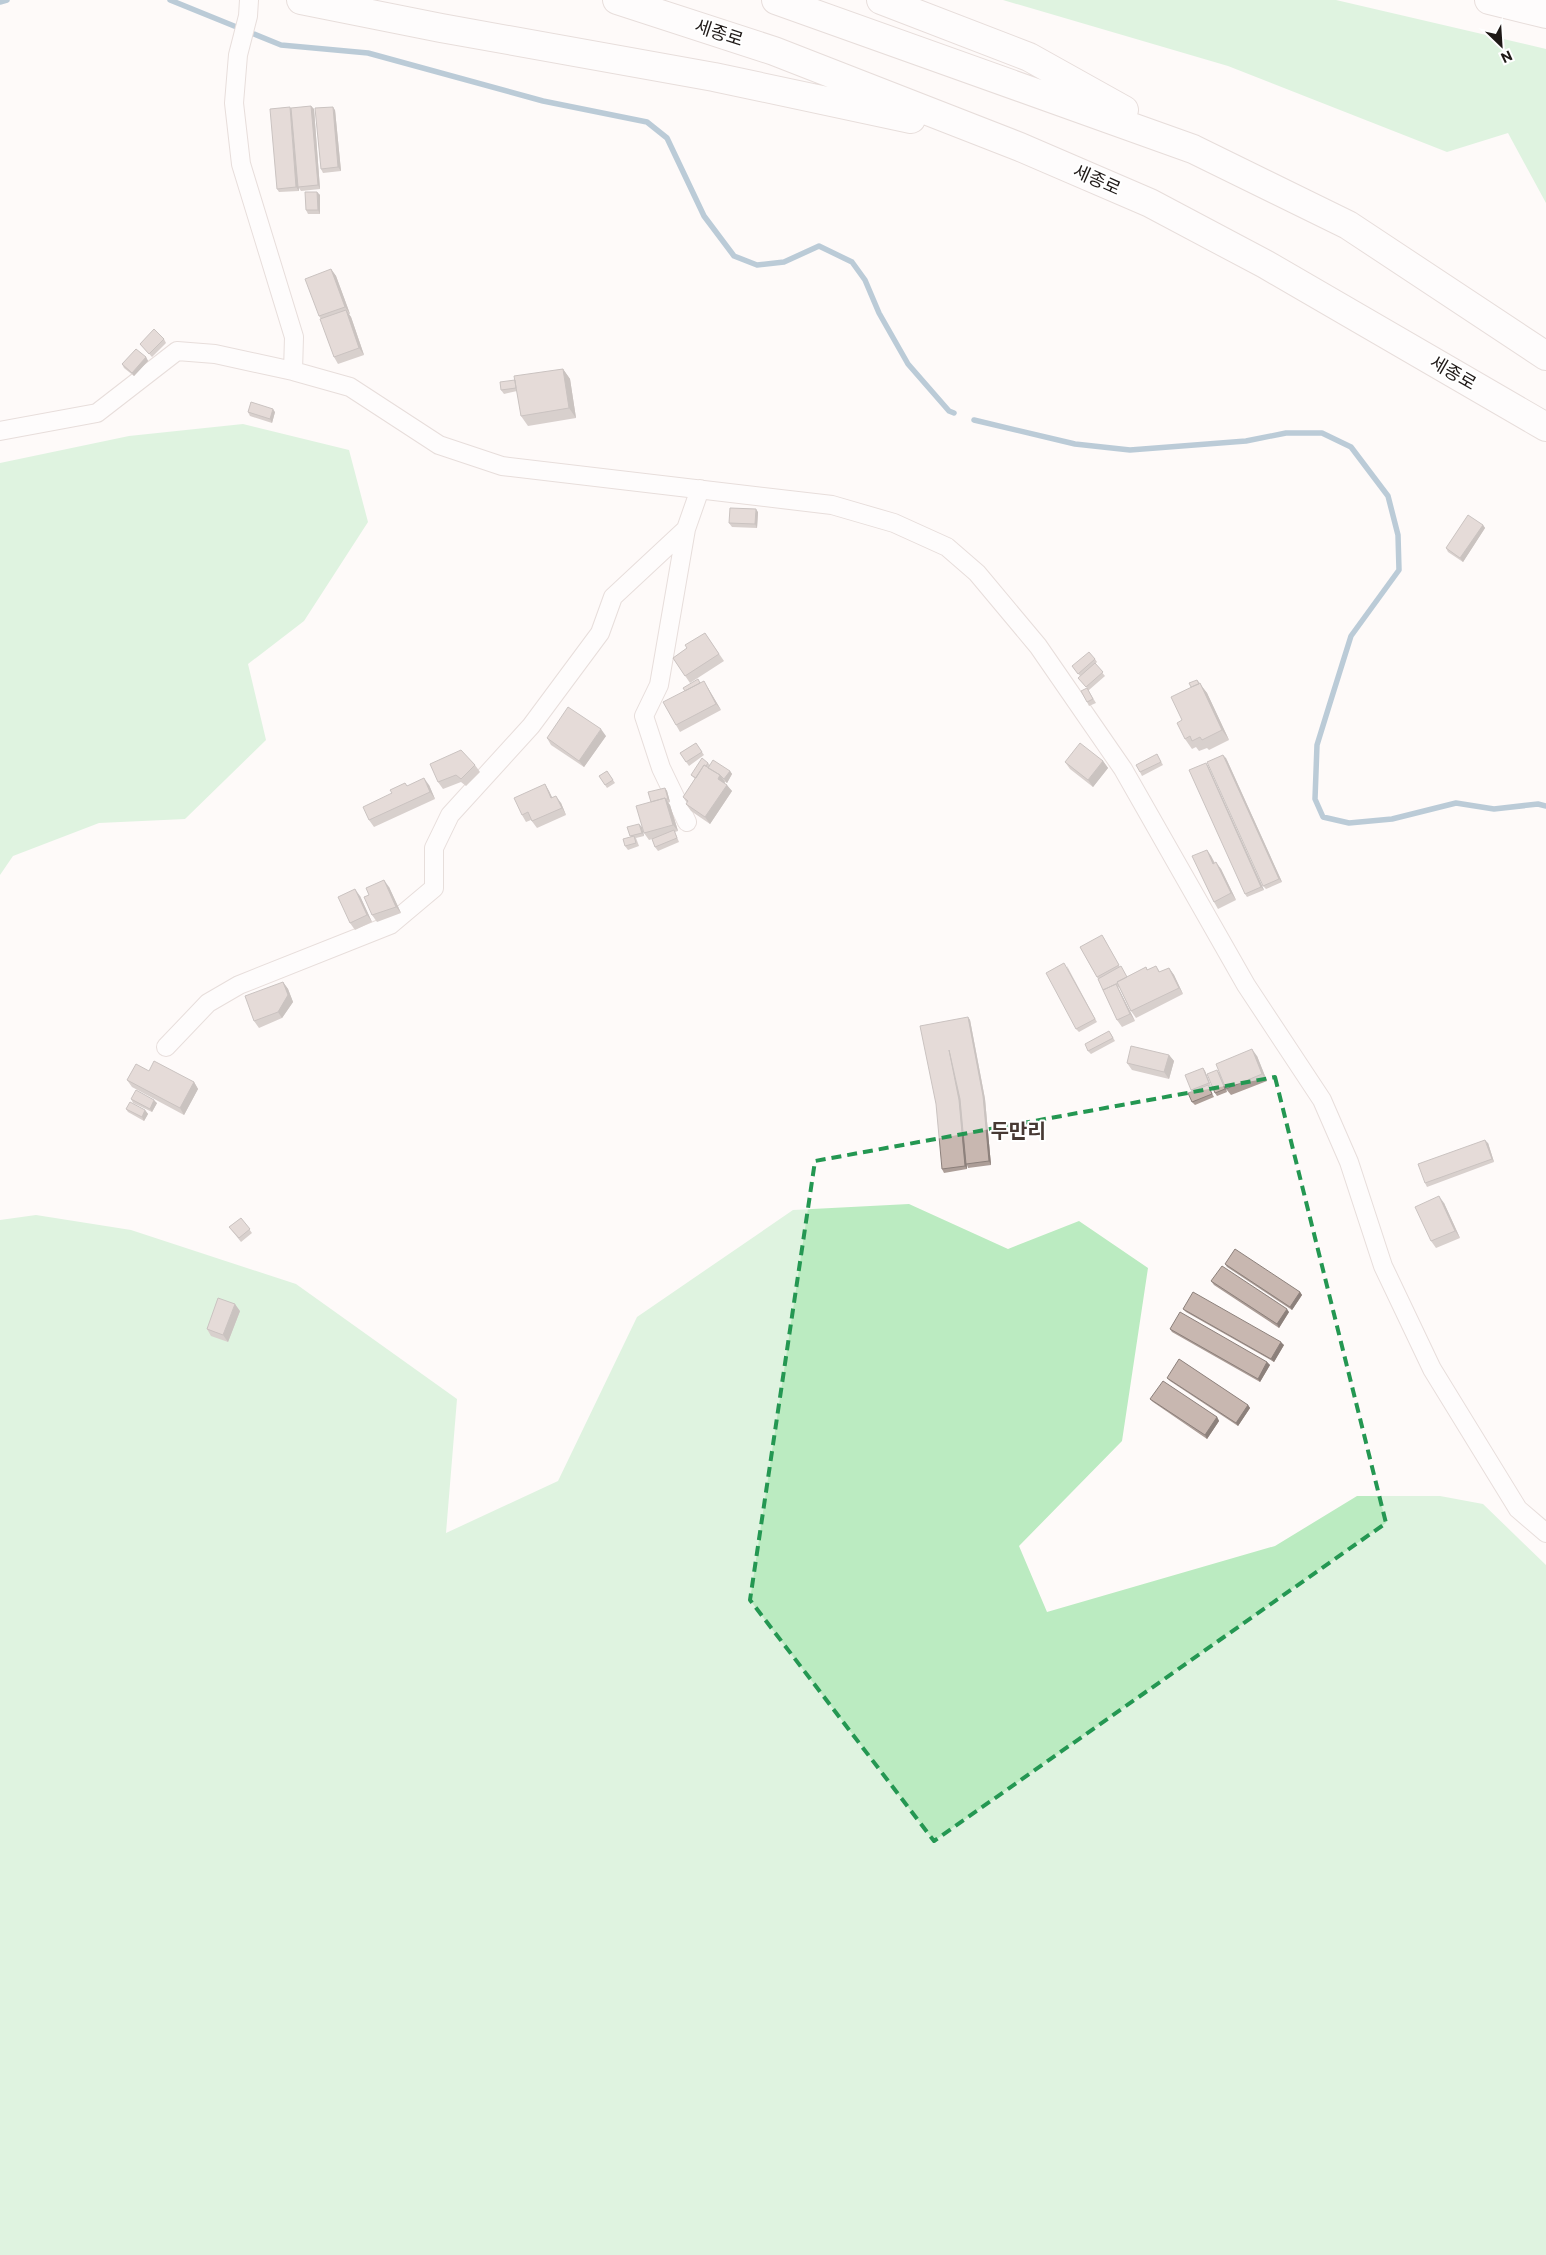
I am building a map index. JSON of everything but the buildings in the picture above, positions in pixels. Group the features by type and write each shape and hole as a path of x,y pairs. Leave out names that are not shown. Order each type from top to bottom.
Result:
{"highway":[{"path":"301,0 441,28 714,77 897,115 1020,147"},
{"name":"세종로","path":"617,0 774,51 1020,147 1150,203 1266,264 1546,427"},
{"path":"776,0 1192,149"},
{"path":"881,0 1029,57 1192,149 1348,225 1546,356"},
{"path":"1489,0 1546,14"}],"street":[{"path":"248,8 238,55 234,103 241,164 294,337 294,370"},
{"path":"0,432 97,413 177,351 215,354 294,370 350,387 439,445 505,467 832,506 894,523 947,547 977,573 1038,646 1123,769 1246,985 1322,1100 1348,1162 1383,1266 1432,1368 1518,1509 1546,1533"},
{"path":"687,822 661,768 644,716 659,686 686,529 700,490"},
{"path":"166,1047 208,1003 239,985 390,925 434,888 434,848 450,815 531,726 600,633 613,597 686,529"}],"highlighted area":[{"path":"1275,1077 1386,1523 934,1841 750,1600 815,1161"}],"green space":[{"path":"1003,0 1336,0 1546,49 1546,203 1508,133 1447,152 1228,66"},
{"path":"243,424 349,450 368,522 304,621 248,664 266,740 185,819 99,823 13,856 0,875 0,463 129,436"},
{"path":"909,1204 1008,1249 1079,1221 1148,1268 1122,1441 1019,1546 1047,1612 1275,1546 1357,1496 1440,1496 1483,1504 1546,1565 1546,2255 0,2255 0,1220 36,1215 131,1230 296,1284 457,1399 446,1533 558,1481 637,1317 793,1210"}],"waterway":[{"path":"0,2 7,0"},
{"path":"170,0 281,45 368,53 543,101 647,122 667,138 704,216 734,256 757,265 784,262 819,246 852,262 865,280 879,313 908,364 949,411 954,413"},
{"path":"974,420 1075,444 1130,450 1246,441 1286,433 1322,433 1351,447 1388,496 1398,535 1399,570 1351,636 1317,745 1315,799 1323,817 1349,823 1392,819 1456,803 1494,809 1538,804 1546,806"}],"district":[{"name":"두만리","path":"1018,1131"}]}
